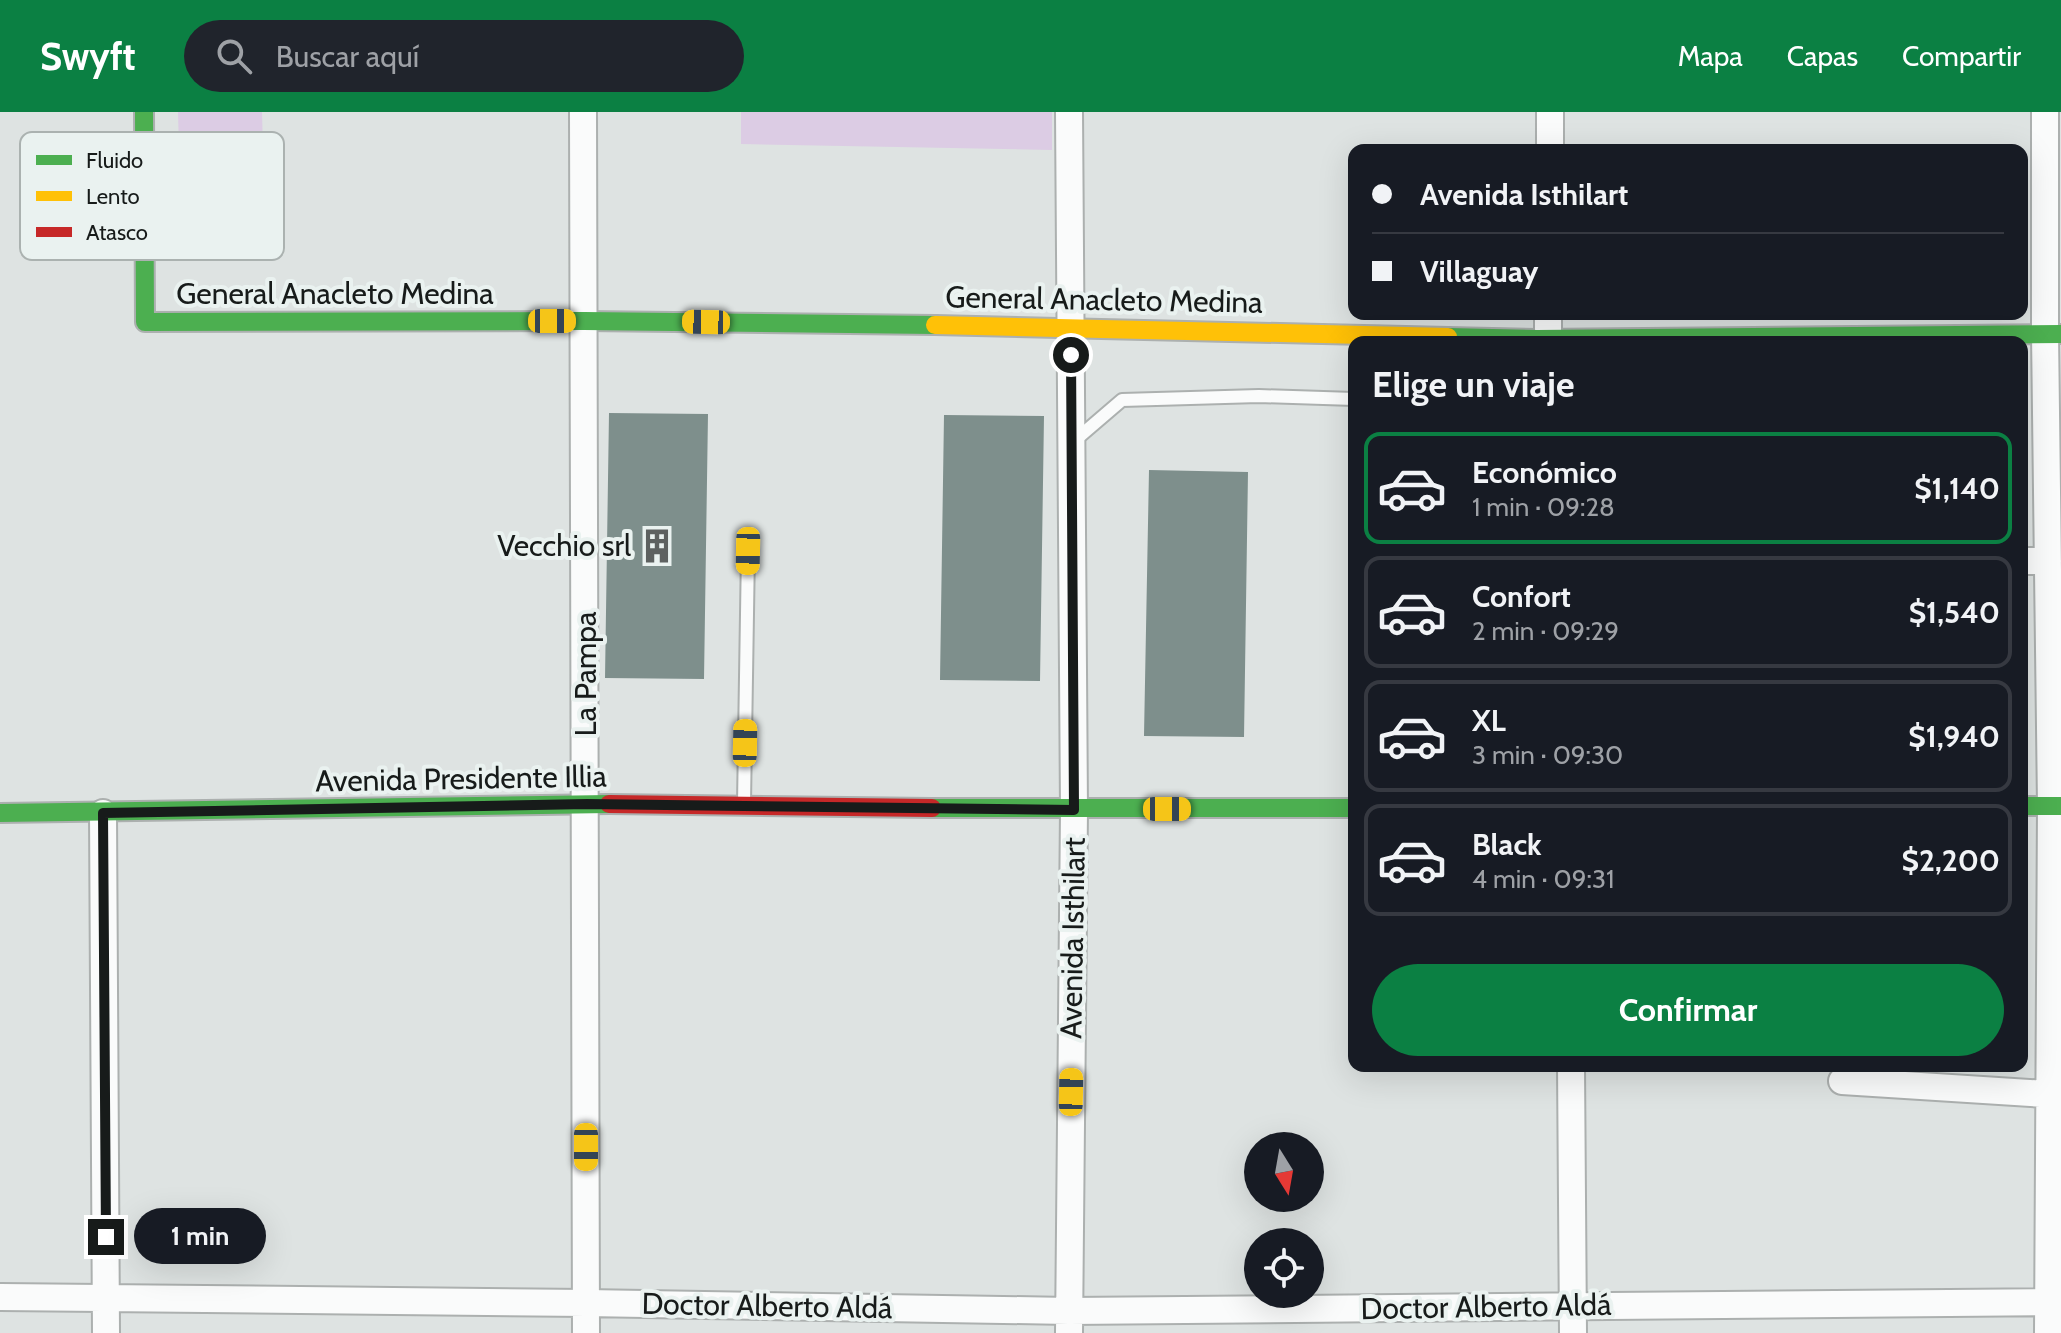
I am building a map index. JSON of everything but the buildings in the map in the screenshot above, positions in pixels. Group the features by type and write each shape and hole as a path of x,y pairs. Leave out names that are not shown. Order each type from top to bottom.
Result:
{"street":[{"name":"General Anacleto Medina","path":"144,112 144,132"},
{"name":"La Pampa","path":"583,112 586,1333"},
{"name":"Avenida Isthilart","path":"1069,112 1074,810 1069,1322"},
{"path":"1550,112 1550,144"},
{"path":"2045,112 2053,334 2035,561 2056,806 2054,1302 2048,1333"},
{"name":"General Anacleto Medina","path":"145,260 145,322 584,321 1543,335 2053,334"},
{"name":"Avenida Presidente Illia","path":"0,813 587,804 1074,810 1348,808"},
{"path":"2028,806 2056,806"},
{"path":"103,813 106,1333"},
{"path":"1571,1072 1573,1333"},
{"path":"1842,1081 2055,1094"},
{"name":"Doctor Alberto Aldá","path":"0,1297 586,1303 1069,1322 1573,1306 2054,1302"}],"lane":[{"path":"1072,443 1122,400 1259,396 1348,399"},
{"path":"744,806 748,551"}],"shaded area":[{"path":"178,112 262,112 263,132 179,132"},
{"path":"741,112 1052,112 1052,150 741,144"}],"traffic: fast":[{"path":"144,112 144,132"},
{"path":"145,260 145,322 584,321 935,325"},
{"path":"1851,336 2061,334"},
{"path":"0,813 609,804"},
{"path":"2028,806 2061,806"},
{"path":"932,808 1348,808"}],"traffic: slow":[{"path":"935,325 1405,336"}],"traffic: jam":[{"path":"609,804 932,808"}],"place":[{"name":"Vecchio srl","path":"657,546"}],"route":[{"path":"106,1237 103,813 587,804 1074,810 1071,355"}]}
